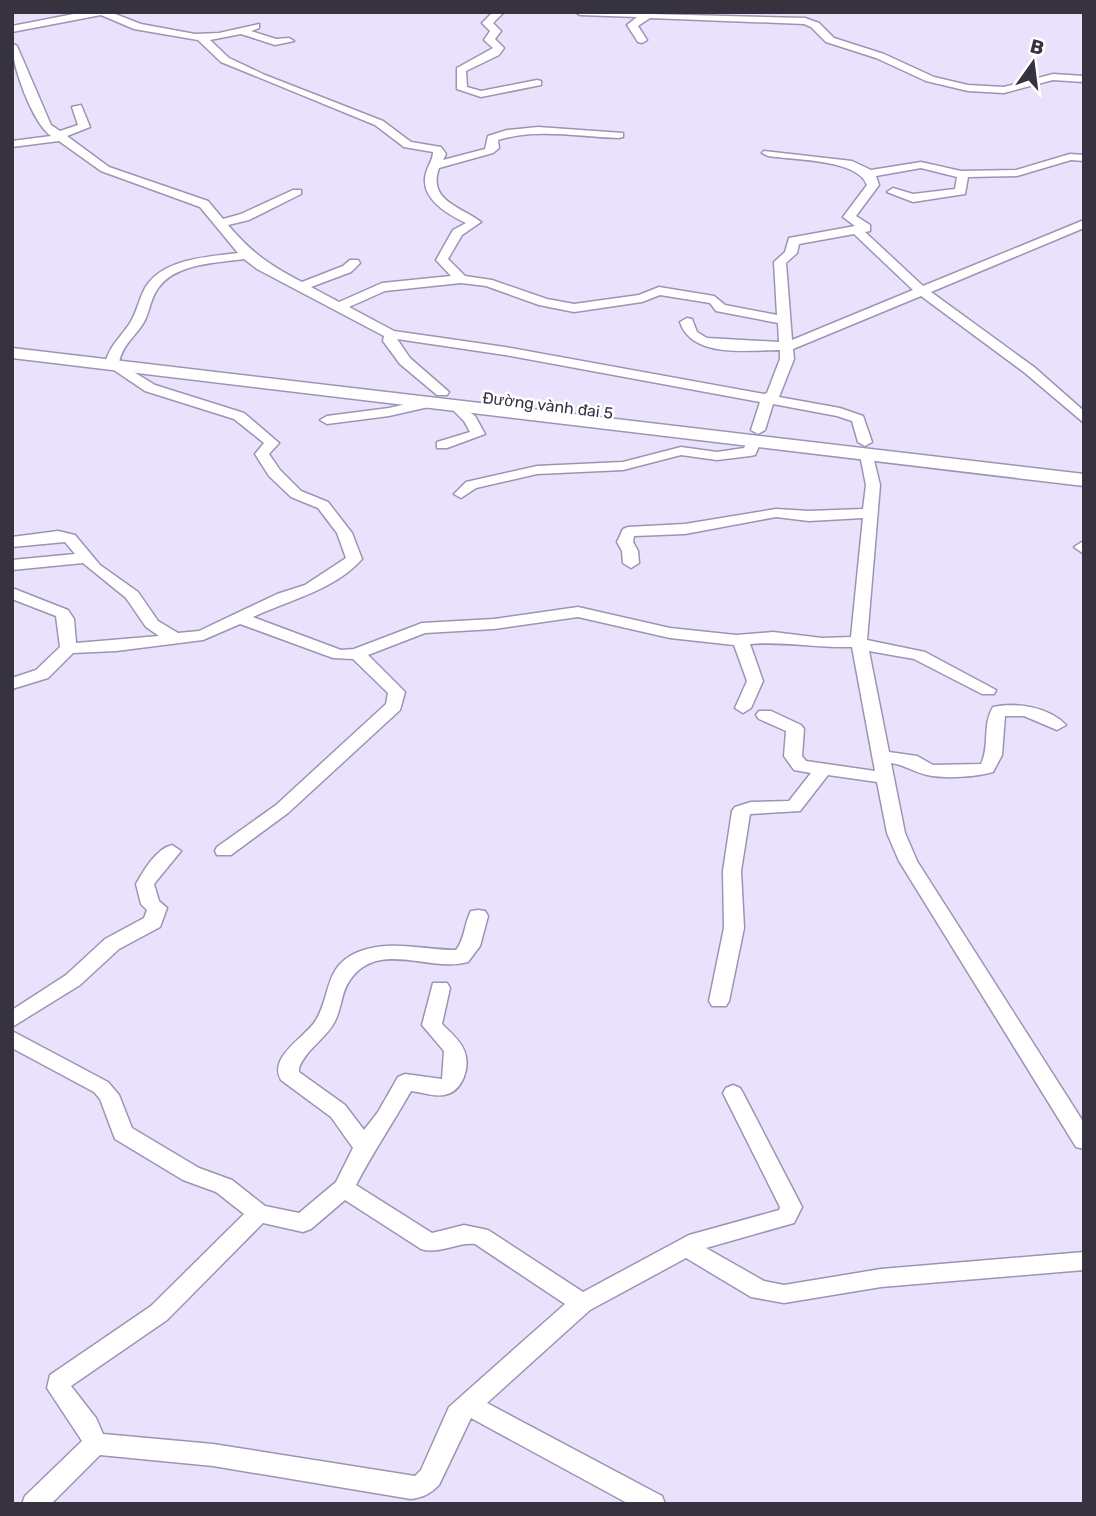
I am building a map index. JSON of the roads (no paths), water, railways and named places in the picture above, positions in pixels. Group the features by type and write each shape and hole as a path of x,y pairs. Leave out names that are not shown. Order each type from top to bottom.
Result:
{"main road":[{"name":"Đường vành đai 5","path":"12,341 114,359 866,449 1084,480"},
{"name":"Đường vành đai 5","path":"12,353 114,359"},
{"name":"Đường vành đai 5","path":"435,398 456,406 756,436"},
{"name":"Đường vành đai 5","path":"866,449 1084,467"}],"street":[{"path":"12,29 102,12 117,21 201,37 242,31 255,26"},
{"path":"499,12 487,23 496,31 489,40 497,45 497,50 464,67 459,75 462,89 489,93 537,83"},
{"path":"580,12 805,21 815,25 830,40 880,56 921,76 968,88 1004,90 1047,78 1084,79"},
{"path":"642,40 632,25 646,16"},
{"path":"242,31 275,42 289,41"},
{"path":"201,37 225,60 261,77 379,123 408,145 436,149 440,154 430,177 436,195 454,214 475,222 457,233 442,260 461,279"},
{"path":"12,46 43,124 59,137 110,172 204,204 247,256 269,271 391,334 770,397 851,415 860,423 873,485 860,643 896,833 908,861 1084,1142"},
{"path":"12,144 59,137 84,127 77,107"},
{"path":"437,165 489,151 493,148 492,138 507,134 537,132 619,135"},
{"path":"461,494 471,485 537,470 623,466 681,451 727,456 750,452 770,397 784,372 786,346 779,265 791,253 793,241 866,228 851,220 849,215 873,185 869,174 852,164 768,153"},
{"path":"869,174 921,165 963,174 1017,173 1070,157 1084,158"},
{"path":"893,192 912,198 961,192 963,174"},
{"path":"221,223 245,217 297,192"},
{"path":"687,322 695,337 706,341 786,346 1084,224"},
{"path":"858,231 885,261 922,292 1056,393 1084,419"},
{"path":"12,684 42,674 68,648 203,635 283,597 311,588 352,562 354,556 344,533 323,505 296,494 274,473 262,454 272,443 244,419 150,388 114,359 145,310 152,286 160,279 178,269 247,256"},
{"path":"301,287 347,269 354,263"},
{"path":"340,306 382,287 461,279 488,283 544,302 573,308 642,298 659,291 714,300 721,307 744,310 755,317 782,319"},
{"path":"327,421 389,412 435,398 390,341 391,334"},
{"path":"442,445 478,434 456,406"},
{"path":"631,563 630,551 625,542 628,532 685,529 776,513 810,516 870,513"},
{"path":"12,542 66,536 85,558 132,595 152,624 174,638"},
{"path":"12,565 85,558"},
{"path":"12,593 62,612 66,619 68,648"},
{"path":"240,618 328,652 357,654 422,628 494,624 578,612 670,633 740,640 773,637 822,643 860,643 919,655 988,690"},
{"path":"740,640 755,681 743,708"},
{"path":"223,851 282,809 394,706 397,692 357,654"},
{"path":"880,756 911,760 930,770 980,770 987,768 993,759 993,737 999,711 1038,714 1057,725"},
{"path":"765,715 795,729 794,761 800,766 885,778"},
{"path":"719,1001 734,928 732,871 741,811 751,808 794,807 822,771"},
{"path":"12,1020 74,980 112,943 153,922 157,908 149,904 145,884 172,850"},
{"path":"364,1147 338,1111 288,1075 291,1060 321,1028 340,978 358,960 392,951 461,957 470,946 478,916"},
{"path":"12,1038 47,1060 101,1087 109,1095 123,1133 129,1138 191,1174 224,1186 259,1213 303,1223 344,1188 364,1147 386,1118 405,1082 442,1088 451,1084 456,1055 447,1039 432,1025 440,988"},
{"path":"34,1504 95,1444 213,1455 411,1488 422,1486 429,1477 452,1424 469,1405 582,1303 709,1237 786,1217 790,1213 791,1207 755,1131 733,1093"},
{"path":"344,1188 429,1243 464,1234 480,1236 582,1303"},
{"path":"95,1444 87,1425 59,1388 58,1382 159,1313 259,1213"},
{"path":"686,1247 759,1290 784,1294 881,1278 1084,1261"},
{"path":"469,1405 653,1504"}]}
